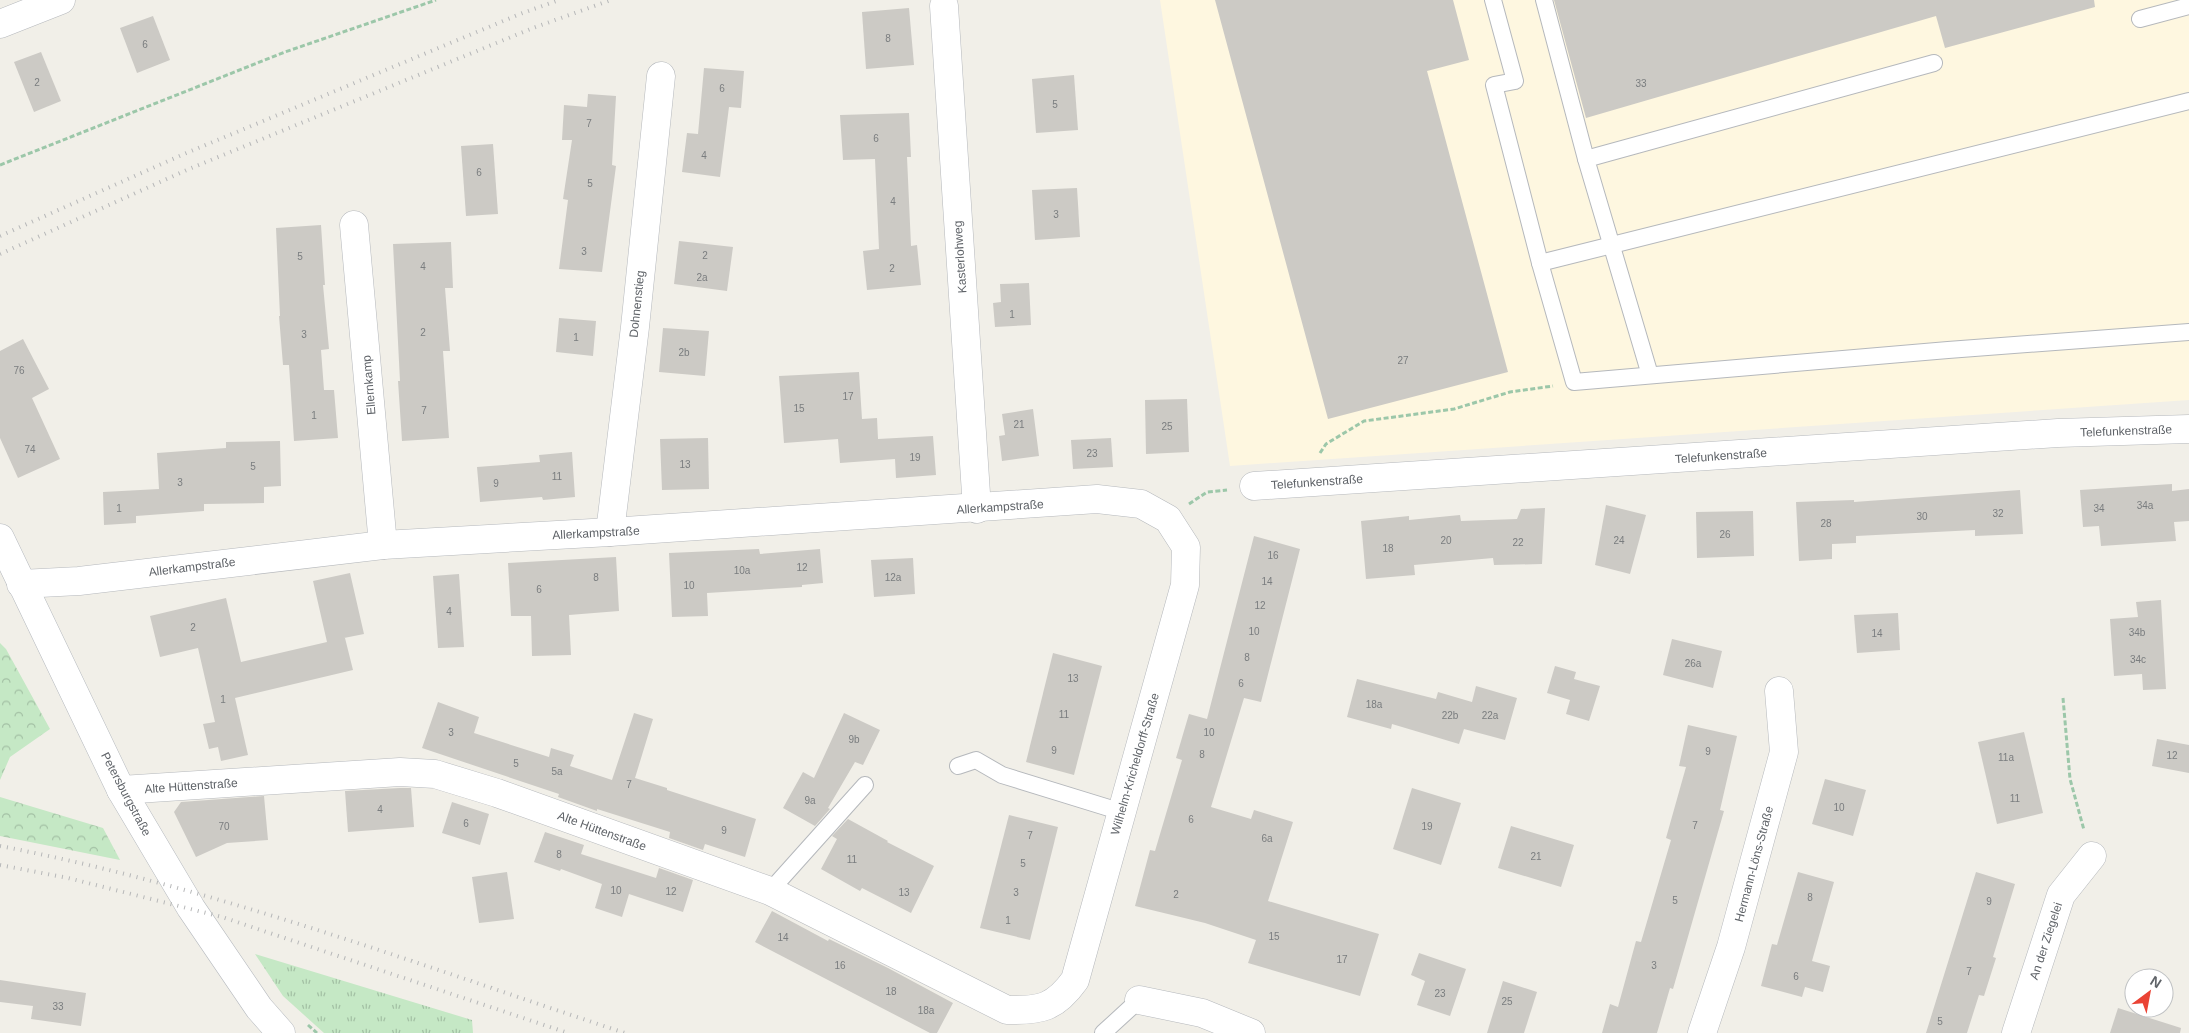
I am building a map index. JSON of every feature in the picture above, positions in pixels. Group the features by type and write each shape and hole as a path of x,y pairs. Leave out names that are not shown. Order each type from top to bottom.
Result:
{"street":[{"path":"0,24 61,0"},
{"name":"Kasterlohweg","path":"944,6 977,509"},
{"name":"Dohnenstieg","path":"610,532 635,327 662,76"},
{"name":"Ellernkamp","path":"354,225 383,545"},
{"name":"Telefunkenstraße","path":"1254,486 2058,433 2189,429"},
{"name":"Allerkampstraße","path":"10,584 79,581 383,545 977,509 1097,499 1141,504 1168,519"},
{"name":"Wilhelm-Kricheldorff-Straße","path":"1052,1004 1065,994 1075,980 1185,585 1186,547 1168,519"},
{"name":"Petersburgstraße","path":"0,538 10,584 122,790 192,908 259,1008 281,1033"},
{"name":"Hermann-Löns-Straße","path":"1702,1033 1731,947 1784,752 1779,691"},
{"name":"Alte Hüttenstraße","path":"122,790 400,772 435,774 497,793 770,891 1007,1010 1033,1011 1052,1004"},
{"name":"An der Ziegelei","path":"2016,1033 2061,895 2092,856"},
{"path":"1139,1000 1202,1013 1251,1033"}],"lane":[{"path":"1493,0 1515,81 1494,85 1540,263 1574,382 2189,332"},
{"path":"1544,0 1586,159 1650,375"},
{"path":"2140,19 2189,6"},
{"path":"1586,159 1934,63"},
{"path":"1540,263 2189,101"},
{"path":"958,766 976,760 1002,775 1122,812"},
{"path":"770,891 865,785"},
{"path":"1103,1033 1139,1000"}],"path":[{"path":"0,165 285,52 436,0"},
{"path":"1301,484 1326,444 1364,421 1454,409 1510,392 1574,382"},
{"path":"1168,519 1208,492 1254,486"},
{"path":"2063,698 2070,779 2092,856"}],"shaded area":[{"path":"1160,0 2189,0 2189,400 1230,466"}],"green space":[{"path":"0,643 6,649 50,729 10,757 0,780"},
{"path":"0,797 103,828 120,860 0,836"},
{"path":"255,954 472,1020 473,1033 324,1033 283,996"}],"building":[{"path":"1215,0 1453,0 1469,60 1427,71 1508,372 1328,419"},
{"path":"1554,0 2094,0 2095,7 1945,48 1936,16 1586,118"},
{"path":"909,8 914,65 866,69 862,12"},
{"path":"153,16 170,60 137,73 120,28"},
{"path":"41,52 61,101 34,112 14,62"},
{"path":"704,68 744,71 741,108 729,107 720,177 682,172 687,133 698,134"},
{"path":"1074,75 1078,130 1036,133 1032,79"},
{"path":"588,94 616,96 612,165 616,166 602,272 559,269 568,200 563,199 572,140 562,140 564,105 587,107"},
{"path":"909,113 911,157 907,157 911,246 917,245 921,285 867,290 863,251 879,249 875,159 843,160 840,115"},
{"path":"493,144 498,214 466,216 461,146"},
{"path":"1077,188 1080,237 1035,240 1032,190"},
{"path":"321,225 325,285 323,285 329,349 321,350 324,390 334,390 338,438 294,441 289,365 283,365 276,228"},
{"path":"679,241 733,247 727,291 674,284"},
{"path":"451,242 453,288 445,288 450,351 443,351 449,438 402,441 393,244"},
{"path":"1029,283 1031,325 995,327 993,303 1001,302 1000,284"},
{"path":"559,318 596,321 593,356 556,352"},
{"path":"663,328 709,331 705,376 659,372"},
{"path":"23,339 49,389 32,398 60,459 18,478 0,438 0,351"},
{"path":"859,372 862,419 877,418 878,439 933,436 936,475 896,478 895,459 840,463 838,439 784,443 779,376"},
{"path":"1187,399 1189,452 1146,454 1145,400"},
{"path":"1033,409 1039,456 1002,461 999,436 1005,435 1002,414"},
{"path":"708,438 709,489 662,490 660,439"},
{"path":"1111,438 1113,467 1073,469 1071,440"},
{"path":"280,441 281,486 264,487 264,503 204,504 204,511 136,516 136,523 104,525 103,492 159,489 157,453 226,448 226,442"},
{"path":"572,452 575,497 543,500 542,497 480,502 477,467 540,462 539,455"},
{"path":"2172,484 2172,491 2189,489 2189,521 2174,522 2176,541 2101,546 2099,526 2083,527 2080,490"},
{"path":"2020,490 2023,534 1975,536 1975,530 1856,536 1856,543 1832,544 1832,559 1799,561 1796,502 1854,500 1854,502"},
{"path":"1606,505 1646,515 1630,574 1595,565"},
{"path":"1545,508 1542,564 1494,565 1493,558 1414,565 1415,575 1366,579 1361,521 1409,516 1409,520 1460,515 1461,521 1517,519 1521,509"},
{"path":"1753,511 1754,556 1697,558 1696,512"},
{"path":"1254,536 1300,549 1261,702 1244,698 1211,807 1251,819 1254,810 1293,822 1268,901 1379,934 1360,996 1248,963 1256,940 1205,923 1135,906 1150,850 1155,851 1182,760 1176,758 1189,714 1207,719"},
{"path":"759,549 760,554 820,549 823,583 802,585 802,587 707,593 708,616 672,617 669,553"},
{"path":"616,557 619,611 569,615 571,655 532,656 531,616 511,616 508,563"},
{"path":"913,558 915,594 874,597 871,560"},
{"path":"350,573 364,634 344,638 353,670 235,698 248,755 221,761 218,747 209,749 203,724 215,722 198,648 160,657 150,616 226,598 241,662 327,642 313,581"},
{"path":"459,574 464,647 438,648 433,576"},
{"path":"2161,600 2166,689 2143,690 2142,674 2114,676 2110,619 2138,617 2136,602"},
{"path":"1898,613 1900,650 1857,653 1854,615"},
{"path":"1672,639 1722,651 1713,688 1663,675"},
{"path":"1053,653 1102,666 1074,775 1026,762"},
{"path":"1555,666 1576,672 1574,679 1600,686 1589,721 1566,714 1570,700 1547,693"},
{"path":"1357,679 1436,699 1438,692 1472,702 1476,686 1517,698 1505,740 1464,729 1459,744 1392,724 1391,729 1347,717"},
{"path":"438,702 479,717 474,733 549,757 551,748 574,755 570,766 612,780 634,713 653,719 635,778 756,819 745,857 705,844 703,850 669,838 670,832 597,809 597,811 558,797 559,794 422,748"},
{"path":"844,713 880,730 863,765 855,762 828,808 830,809 815,826 783,808 803,772 814,778"},
{"path":"1688,725 1737,736 1720,810 1724,811 1673,989 1670,988 1657,1033 1602,1033 1610,1004 1618,1007 1636,941 1641,942 1671,840 1666,838 1686,767 1679,766"},
{"path":"2024,732 2043,813 1997,824 1978,742"},
{"path":"2157,739 2189,745 2189,773 2152,766"},
{"path":"1825,779 1866,790 1853,836 1812,824"},
{"path":"411,788 414,827 348,832 345,791"},
{"path":"1412,788 1461,803 1441,865 1393,849"},
{"path":"264,796 268,840 227,843 196,857 174,812 181,802"},
{"path":"452,802 489,814 480,845 442,833"},
{"path":"1009,815 1058,827 1030,940 980,928"},
{"path":"848,819 934,866 911,913 862,888 860,891 821,869 837,839 832,836"},
{"path":"1511,826 1574,845 1561,887 1498,868"},
{"path":"545,832 584,845 581,854 656,878 659,868 693,880 683,912 629,894 622,917 595,908 602,884 561,869 560,871 534,862"},
{"path":"507,872 514,919 479,923 472,877"},
{"path":"1798,872 1834,882 1812,961 1830,966 1823,992 1805,987 1802,997 1761,986 1772,944 1777,945"},
{"path":"1976,872 2015,884 1993,957 1996,958 1984,996 1979,995 1967,1033 1926,1033"},
{"path":"772,911 828,941 829,939 888,968 953,1003 937,1033 930,1033 755,942"},
{"path":"1419,953 1466,969 1450,1016 1417,1005 1425,981 1411,975"},
{"path":"0,980 86,993 81,1026 31,1019 33,1006 0,1002"},
{"path":"1503,981 1537,992 1524,1033 1487,1033"},
{"path":"2118,1008 2124,1010 2124,1018 2150,1018 2181,1028 2180,1033 2110,1033"}],"railway":[{"path":"0,236 184,154 520,14 559,0"},
{"path":"0,254 189,169 533,28 611,0"},
{"path":"0,846 80,863 237,905 316,929 625,1033"},
{"path":"0,865 68,878 222,917 568,1033"}]}
